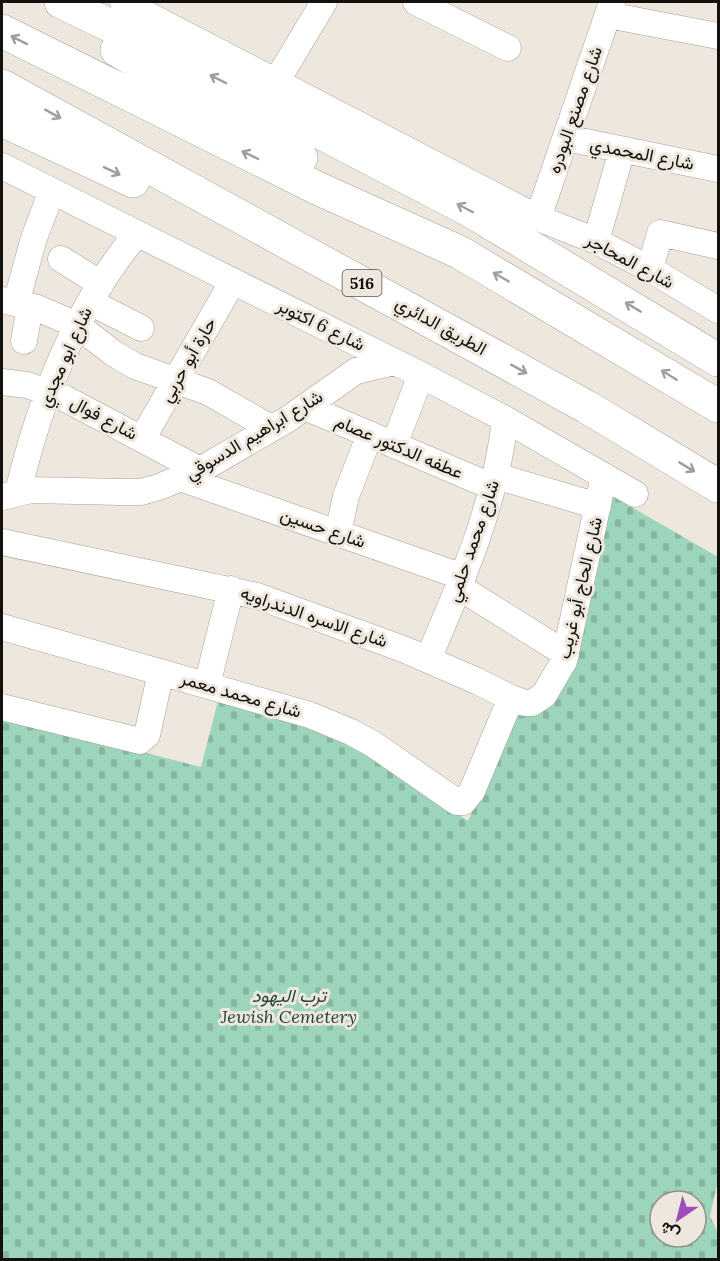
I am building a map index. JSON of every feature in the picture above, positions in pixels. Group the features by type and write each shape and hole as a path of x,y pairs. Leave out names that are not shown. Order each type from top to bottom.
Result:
{"highway":[{"path":"40,2 718,406"},
{"path":"61,2 166,52 471,211 718,360"},
{"path":"2,31 317,188 459,252"},
{"name":"الطريق الدائري","path":"2,86 587,407 718,486"},
{"path":"2,120 423,317"}],"street":[{"path":"276,82 324,2"},
{"path":"416,2 508,48"},
{"name":"شارع المحاجر","path":"139,5 276,82 538,218 596,241 650,269 718,310"},
{"path":"610,8 718,36"},
{"name":"شارع مصنع البودره","path":"538,218 610,8"},
{"name":"شارع المحمدي","path":"566,138 718,169"},
{"path":"596,241 622,150"},
{"name":"شارع 6 اكتوبر","path":"2,166 422,375 505,419 635,494"},
{"path":"24,340 16,303 34,238 52,191"},
{"path":"650,269 658,235 661,233 718,246"},
{"name":"شارع ابو مجدي","path":"6,496 30,446 48,391 77,325 120,253 137,234"},
{"path":"61,259 96,292 141,328"},
{"name":"حارة أبو حربي","path":"142,439 234,282"},
{"path":"16,303 77,325 113,353 135,366 208,392 271,428"},
{"name":"شارع ابراهيم الدسوقي","path":"6,496 49,489 141,492 192,474 271,428 356,371 394,362"},
{"path":"394,445 422,375"},
{"name":"شارع فوال","path":"2,382 48,391 74,402 142,439 192,474"},
{"name":"عطفه الدكتور عصام","path":"305,406 394,445 494,482 598,506"},
{"name":"شارع محمد حلمي","path":"428,659 475,547 494,482 505,419"},
{"path":"338,533 346,496 370,434"},
{"name":"شارع حسين","path":"192,474 461,582 566,654"},
{"name":"شارع الحاج أبو غريب","path":"512,698 525,703 539,700 562,667 604,476"},
{"name":"شارع الاسره الدندراويه","path":"2,542 231,589 292,607 428,659 512,698"},
{"path":"207,685 231,589"},
{"name":"شارع محمد معمر","path":"2,627 310,715 373,744 451,799 463,802 472,791 512,698"},
{"path":"2,707 140,741 147,735 161,672"}],"green space":[{"name":"ترب اليهود Jewish Cemetery","path":"609,494 718,557 718,1181 710,1216 718,1233 718,1259 2,1259 2,716 201,767 218,701 307,728 368,753 468,821 518,711 540,714 570,657"}]}
